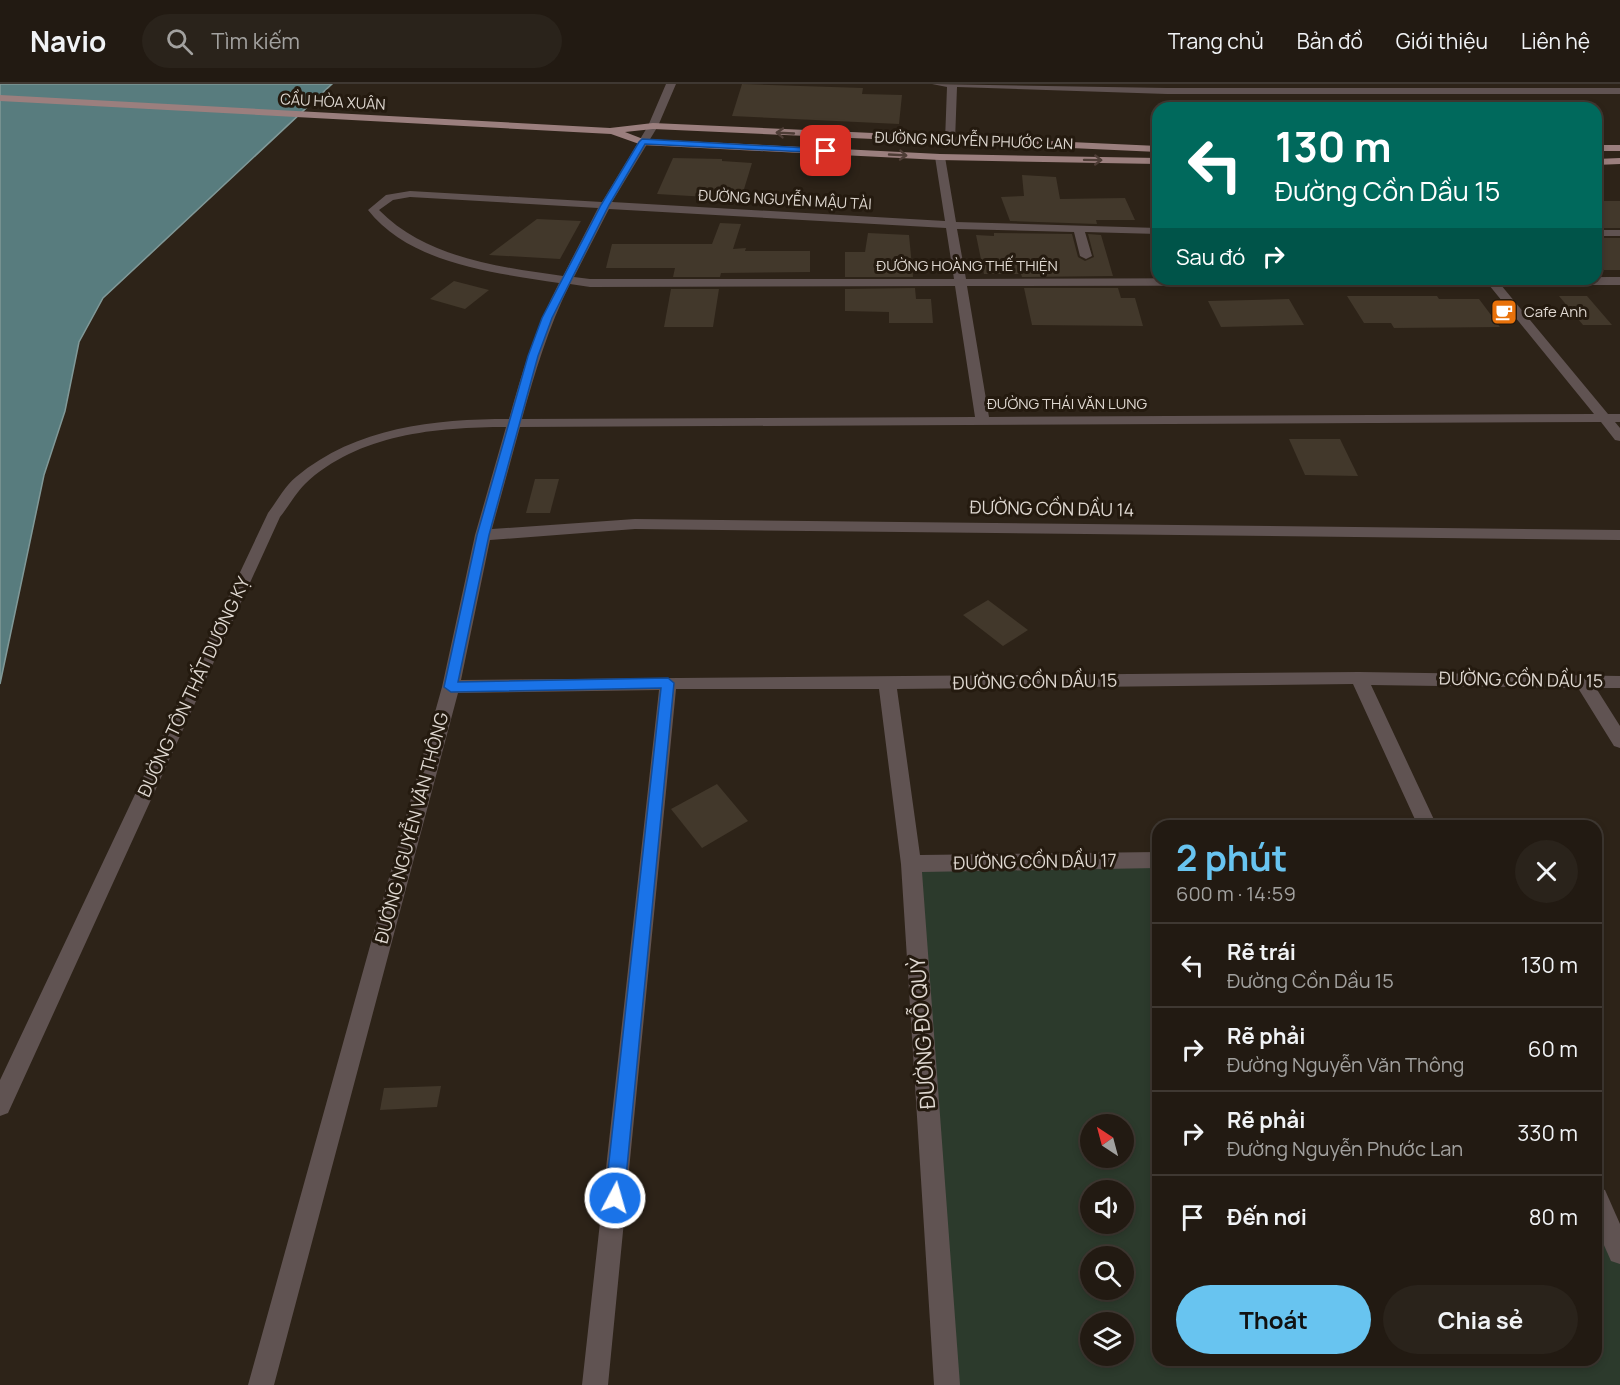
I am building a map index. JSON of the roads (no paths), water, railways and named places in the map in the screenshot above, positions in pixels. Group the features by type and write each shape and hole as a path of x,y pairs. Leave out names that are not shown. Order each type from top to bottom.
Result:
{"main road":[{"name":"CẦU HÒA XUÂN","path":"0,94 382,115 404,119"},
{"name":"CẦU HÒA XUÂN","path":"0,98 388,120 404,119"},
{"name":"ĐƯỜNG NGUYỄN PHƯỚC LAN","path":"404,119 610,131 652,126 950,141 1152,148"},
{"name":"ĐƯỜNG NGUYỄN PHƯỚC LAN","path":"610,131 642,142 940,157 1152,161"},
{"path":"1602,148 1620,148"},
{"path":"1602,162 1620,161"}],"street":[{"name":"ĐƯỜNG NGUYỄN VĂN THÔNG","path":"261,1385 451,687 483,535 533,356 547,318 566,280 605,205 652,126 671,84"},
{"path":"937,84 1167,91 1341,87 1620,90"},
{"path":"950,141 952,84"},
{"path":"1341,87 1350,99"},
{"path":"940,157 983,421"},
{"name":"ĐƯỜNG NGUYỄN MẬU TÀI","path":"410,194 951,225 1152,231"},
{"name":"ĐƯỜNG HOÀNG THẾ THIỆN","path":"410,194 390,196 379,202 373,210 381,221 405,238 440,253 494,268 590,283 1152,281"},
{"path":"1079,229 1086,256"},
{"path":"1602,233 1620,233"},
{"name":"ĐƯỜNG HOÀNG THẾ THIỆN","path":"1602,281 1620,281"},
{"path":"1495,285 1620,438"},
{"name":"ĐƯỜNG THÁI VĂN LUNG","path":"514,421 1620,418"},
{"name":"ĐƯỜNG TÔN THẤT DƯƠNG KỴ","path":"0,1105 273,516 300,482 342,452 405,430 456,423 514,421"},
{"name":"ĐƯỜNG CỒN DẦU 14","path":"483,535 635,524 1620,535"},
{"path":"1359,678 1424,820"},
{"name":"ĐƯỜNG CỒN DẦU 15","path":"451,687 668,683 1359,678 1620,682"},
{"path":"1583,681 1620,741"},
{"path":"595,1385 668,683"},
{"name":"ĐƯỜNG ĐỖ QUỲ","path":"887,683 911,864 947,1385"},
{"name":"ĐƯỜNG CỒN DẦU 17","path":"911,864 1152,860"},
{"path":"1602,1212 1620,1252"}],"water":[{"path":"0,84 332,84 103,298 79,342 65,411 44,475 0,684"}],"place":[{"name":"Cafe Anh","path":"1504,312"}]}
